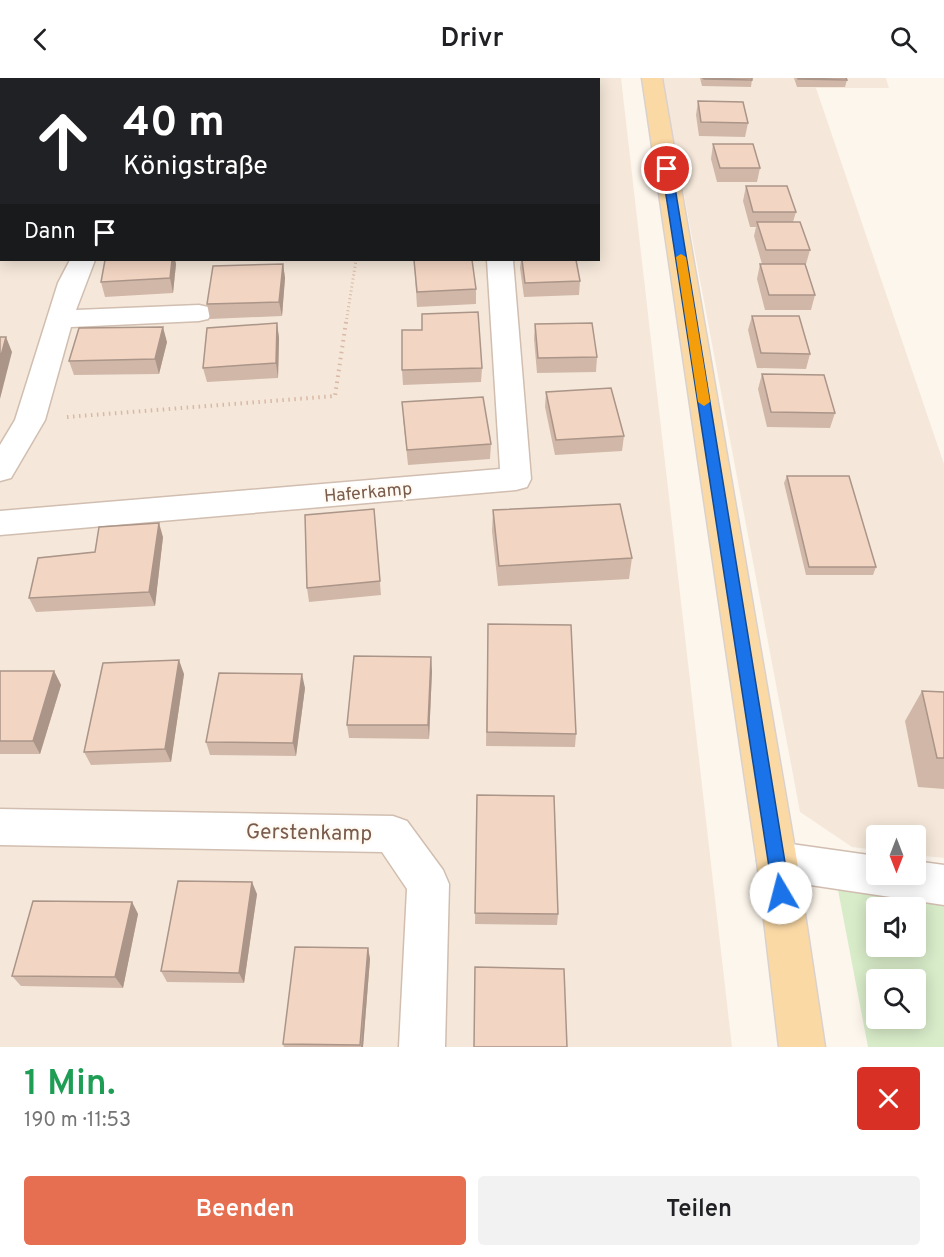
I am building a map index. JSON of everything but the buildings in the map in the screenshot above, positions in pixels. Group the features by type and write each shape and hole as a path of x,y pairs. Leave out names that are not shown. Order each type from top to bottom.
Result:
{"main road":[{"path":"652,78 777,861 802,1047"}],"street":[{"path":"0,470 30,420 71,283 82,261"},
{"name":"Haferkamp","path":"0,523 516,479 500,261"},
{"path":"60,319 199,314"},
{"name":"Gerstenkamp","path":"0,827 393,834 428,884 422,1047"},
{"path":"777,861 944,885"}],"path":[{"path":"30,420 335,396 356,261"}],"shaded area":[{"path":"600,78 621,78 732,1047 0,1047 0,261 600,261"},
{"path":"662,78 886,78 889,88 816,88 944,464 944,858 926,856 926,825 866,825 866,849 852,847 800,812"}],"green space":[{"path":"834,869 866,874 866,885 926,885 926,882 944,885 944,1047 868,1047"}],"slow traffic":[{"path":"681,257 704,402"}],"route":[{"path":"667,169 781,893"}]}
